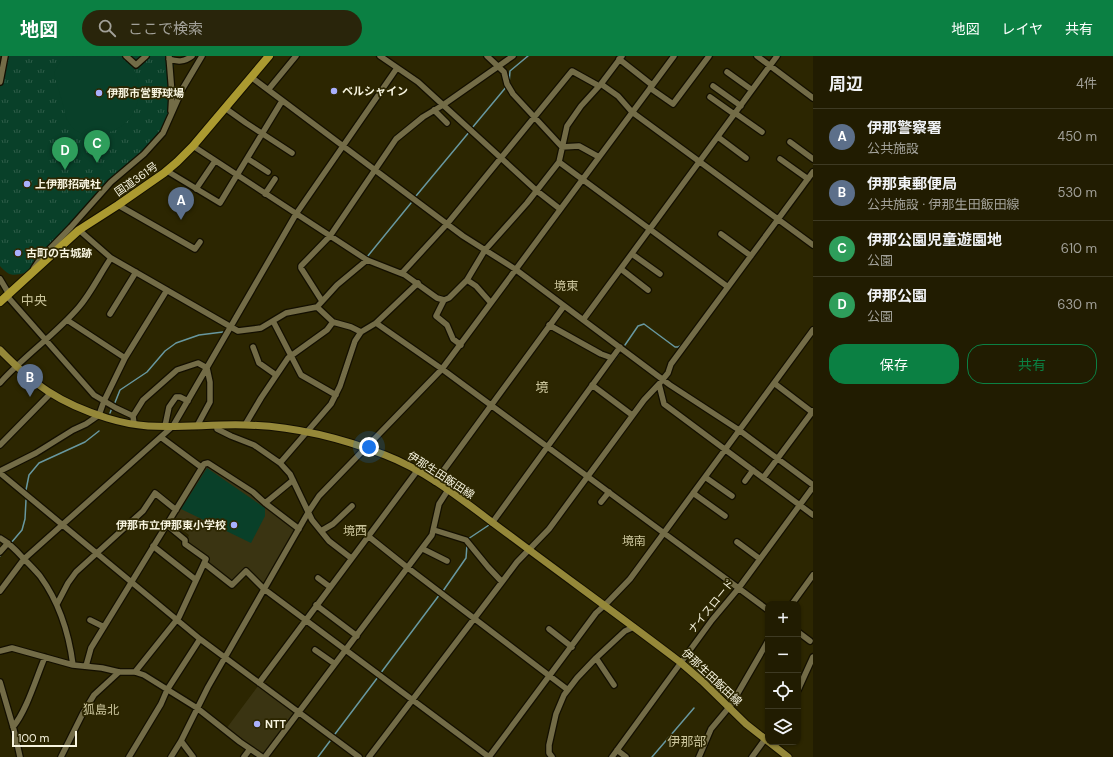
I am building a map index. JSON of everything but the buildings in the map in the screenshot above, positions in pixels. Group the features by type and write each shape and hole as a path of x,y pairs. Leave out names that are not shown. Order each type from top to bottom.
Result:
{"highway":[{"name":"国道361号","path":"0,302 79,230 167,171 193,146 269,56"}],"main road":[{"name":"伊那生田飯田線","path":"0,350 16,366 50,394 69,404 99,415 148,426 245,425 307,432 365,447 388,456 417,471 448,490 634,626 680,662 702,681 729,708 765,737"},
{"name":"伊那生田飯田線","path":"774,745 788,757"}],"street":[{"path":"0,82 5,56"},
{"path":"126,56 136,65 146,56"},
{"path":"169,58 176,62 184,61 192,56"},
{"path":"32,272 40,259 111,182 144,154 163,133 183,88 202,56"},
{"path":"268,90 296,56"},
{"path":"380,56 418,82 537,191 560,209"},
{"path":"488,56 504,72 507,85 513,94 562,147"},
{"path":"322,300 301,266 330,236 396,139 423,116 443,105 513,56"},
{"path":"171,757 264,589 319,496 442,369 674,56"},
{"path":"461,345 454,339 447,325 436,316 444,300 449,298 467,280 485,250 537,191 559,162 567,126 581,106 600,85 620,58 673,104 708,56"},
{"path":"757,56 813,98"},
{"path":"583,320 777,56"},
{"path":"169,58 172,94 171,115"},
{"path":"0,591 24,559 174,426 296,214 397,68"},
{"path":"402,274 447,224 572,71 618,96 632,112 813,245"},
{"path":"727,72 752,90"},
{"path":"251,78 447,224 515,269 620,348 661,382 678,391 739,430 778,458 813,486"},
{"path":"713,86 740,106"},
{"path":"710,97 762,132"},
{"path":"167,171 196,190 220,203 282,101"},
{"path":"225,108 292,153"},
{"path":"434,110 447,123"},
{"path":"718,137 746,158"},
{"path":"790,142 813,159"},
{"path":"193,146 366,259 402,274 418,283 437,298 444,300"},
{"path":"562,147 579,146 599,157"},
{"path":"248,159 268,172"},
{"path":"780,159 808,179"},
{"path":"196,190 215,161"},
{"path":"559,162 726,286"},
{"path":"369,757 517,562 549,529 632,415 668,373 671,364 726,286 751,256 776,218 813,172"},
{"path":"266,194 275,179"},
{"path":"118,205 195,249 200,242"},
{"path":"79,230 111,258 238,331 261,328 286,313 317,307 337,285 366,259"},
{"path":"721,234 751,256"},
{"path":"632,254 660,274"},
{"path":"0,382 46,340 79,307 111,258"},
{"path":"621,269 648,290"},
{"path":"110,314 136,272"},
{"path":"0,279 8,295 90,391 94,395 133,416"},
{"path":"467,280 476,286 491,303"},
{"path":"280,463 332,404 355,341 361,332 376,323 418,283"},
{"path":"167,290 125,358 104,400 99,415 36,453 0,472 200,639 359,757"},
{"path":"435,482 564,306"},
{"path":"317,307 333,322 351,327 361,332"},
{"path":"67,320 125,358"},
{"path":"273,321 290,357 301,375 336,395"},
{"path":"245,425 276,375 290,357 327,330 333,322"},
{"path":"376,323 442,369 765,608"},
{"path":"549,326 601,354 612,358"},
{"path":"204,563 232,585 246,571 264,589 489,757 596,613 630,579 813,330"},
{"path":"253,347 259,363 276,375"},
{"path":"492,523 594,386 620,348"},
{"path":"134,424 133,416 143,400 176,370 198,363 207,368 210,382 210,402 198,426"},
{"path":"661,382 664,404 813,515"},
{"path":"763,478 812,411 774,383"},
{"path":"594,386 632,415"},
{"path":"0,445 50,394"},
{"path":"165,426 169,407 176,397 180,397 188,401"},
{"path":"217,425 217,429 230,436 254,445 280,463 290,474 312,520 329,542 351,558"},
{"path":"162,438 201,467"},
{"path":"86,666 91,648 204,464 208,463 253,492 299,529"},
{"path":"745,481 753,470"},
{"path":"259,682 417,471"},
{"path":"705,477 732,496"},
{"path":"265,503 293,480"},
{"name":"ナイスロード","path":"612,757 680,662 738,589 813,486"},
{"path":"265,757 423,549 434,530 439,504 448,490"},
{"path":"601,502 609,492"},
{"path":"57,604 68,583 76,572 143,511 155,493 176,510"},
{"path":"693,493 725,516"},
{"path":"321,532 333,524 352,506"},
{"path":"135,672 177,619 206,559 185,544 185,540 167,525"},
{"path":"434,530 466,540 502,582"},
{"path":"368,536 408,568 551,675 568,690"},
{"path":"0,538 8,543 40,577 57,604 70,648 73,665"},
{"path":"737,542 760,559"},
{"path":"0,552 8,543"},
{"path":"154,546 196,580"},
{"path":"423,549 447,561"},
{"path":"794,601 813,575"},
{"path":"318,578 330,587"},
{"path":"316,605 357,636"},
{"path":"90,620 104,627"},
{"path":"552,757 549,753 549,745 556,714 564,695 577,678 596,658 625,631 634,626"},
{"path":"549,629 572,647"},
{"path":"801,634 810,641"},
{"path":"129,757 161,704 167,690 200,639"},
{"path":"699,757 711,729 729,708 765,646"},
{"path":"0,651 12,648 73,665 102,668 119,672 135,672 144,675 197,708 262,757"},
{"path":"315,650 335,664"},
{"path":"13,727 26,704 45,657"},
{"path":"801,683 813,657"},
{"path":"596,658 614,685"},
{"path":"61,757 83,713 94,695 119,672"},
{"path":"0,682 20,757"},
{"path":"181,741 193,757"},
{"path":"752,757 765,741"},
{"path":"244,757 250,749"},
{"path":"616,750 626,757"}],"shaded area":[{"name":"伊那市立伊那東小学校","path":"209,465 251,493 296,529 263,585 245,569 231,583 207,564 209,557 187,543 189,535 171,521 204,466"},
{"path":"258,686 296,715 264,757 226,729"}],"green space":[{"path":"5,56 174,56 174,117 166,134 147,155 112,184 83,217 25,273 17,275 6,272 0,266 0,88"},
{"name":"伊那市営野球場","path":"66,56 116,57 125,60 131,66 136,73 139,90 136,107 127,122 111,132 101,134 83,134 75,130 66,118 54,73 60,62"},
{"path":"207,468 265,508 265,516 251,543 181,509"}],"waterway":[{"path":"509,84 510,71 528,56"},
{"path":"472,128 507,86"},
{"path":"416,196 470,131"},
{"path":"367,257 411,203"},
{"path":"625,345 638,326 644,324 675,347 682,345"},
{"path":"114,405 120,390 147,372 165,351 176,343 199,335 223,332"},
{"path":"611,364 620,352"},
{"path":"110,413 112,408"},
{"path":"26,490 29,475 39,463 85,442 99,431"},
{"path":"11,543 22,530 25,519 26,500"},
{"path":"468,539 489,525"},
{"path":"443,591 466,558 467,545"},
{"path":"0,556 9,546"},
{"path":"380,674 440,594"},
{"path":"335,734 378,677"},
{"path":"652,757 694,708"},
{"path":"318,757 330,741"}],"place":[{"name":"ベルシャイン","path":"334,91"},
{"name":"伊那市営野球場","path":"99,93"},
{"name":"伊那公園児童遊園地","path":"97,163"},
{"name":"伊那公園","path":"65,170"},
{"name":"上伊那招魂社","path":"27,184"},
{"name":"伊那警察署","path":"181,220"},
{"name":"古町の古城跡","path":"18,253"},
{"name":"伊那東郵便局","path":"30,397"},
{"name":"伊那市立伊那東小学校","path":"234,525"},
{"name":"NTT","path":"257,724"}],"district":[{"name":"境東","path":"566,286"},
{"name":"中央","path":"34,300"},
{"name":"境","path":"542,387"},
{"name":"境西","path":"355,531"},
{"name":"境南","path":"634,541"},
{"name":"狐島北","path":"101,710"},
{"name":"伊那部","path":"687,741"}]}
